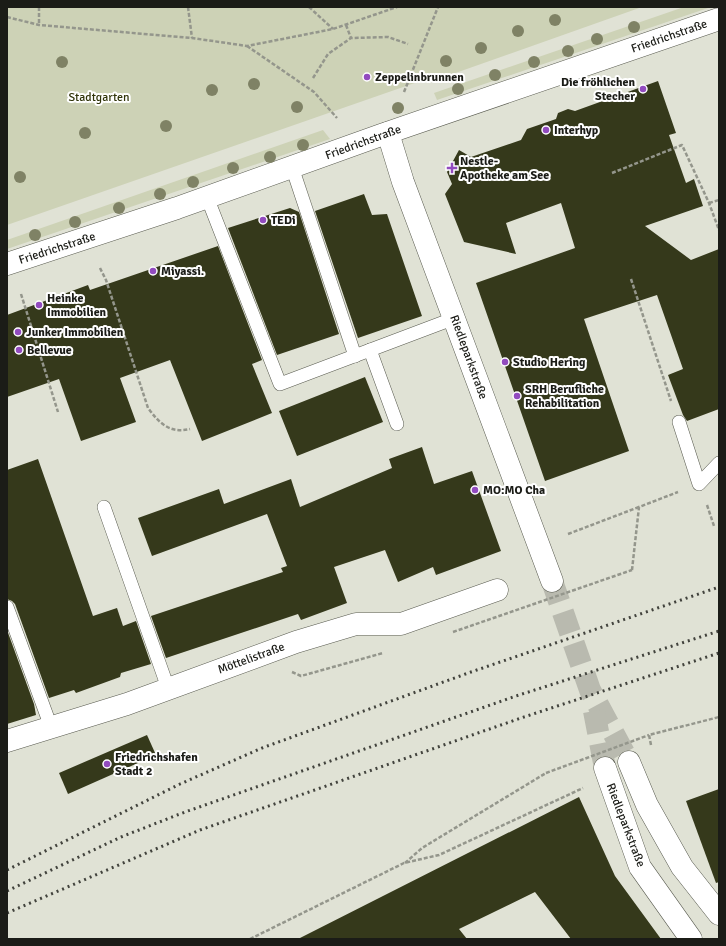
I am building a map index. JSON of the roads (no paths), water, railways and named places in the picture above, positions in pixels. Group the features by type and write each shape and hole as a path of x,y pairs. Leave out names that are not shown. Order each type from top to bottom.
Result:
{"street":[{"name":"Friedrichstraße","path":"7,264 207,197 719,19"},
{"name":"Riedleparkstraße","path":"388,133 403,182 552,581"},
{"name":"Möttelistraße","path":"7,741 127,704 260,655 356,624 401,624 497,590"},
{"path":"629,762 647,805 682,867 719,914"},
{"name":"Riedleparkstraße","path":"605,768 640,867 691,939"}],"lane":[{"path":"292,167 355,356"},
{"path":"207,197 280,384 455,318"},
{"path":"370,350 397,424"},
{"path":"678,422 699,484 719,463"},
{"path":"104,507 168,688"},
{"path":"7,607 51,727"}],"tunnel":[{"path":"552,581 590,690 629,762"},
{"path":"594,711 605,768"}],"railway":[{"path":"7,870 180,784 262,748 471,672 719,587"},
{"path":"7,891 121,837 185,812 516,696 719,631"},
{"path":"7,913 200,830 521,718 719,653"}],"place":[{"name":"Zeppelinbrunnen","path":"367,77"},
{"name":"Die fröhlichen Stecher","path":"643,89"},
{"name":"Interhyp","path":"546,130"},
{"name":"Nestle- Apotheke am See","path":"452,168"},
{"name":"TEDi","path":"263,220"},
{"name":"Miyassi.","path":"153,271"},
{"name":"Heinke Immobilien","path":"39,305"},
{"name":"Junker Immobilien","path":"18,332"},
{"name":"Bellevue","path":"19,350"},
{"name":"Studio Hering","path":"505,362"},
{"name":"SRH Berufliche Rehabilitation","path":"517,396"},
{"name":"MO:MO Cha","path":"475,490"},
{"name":"Friedrichshafen Stadt 2","path":"107,764"}],"park label":[{"name":"Stadtgarten","path":"99,97"}]}
